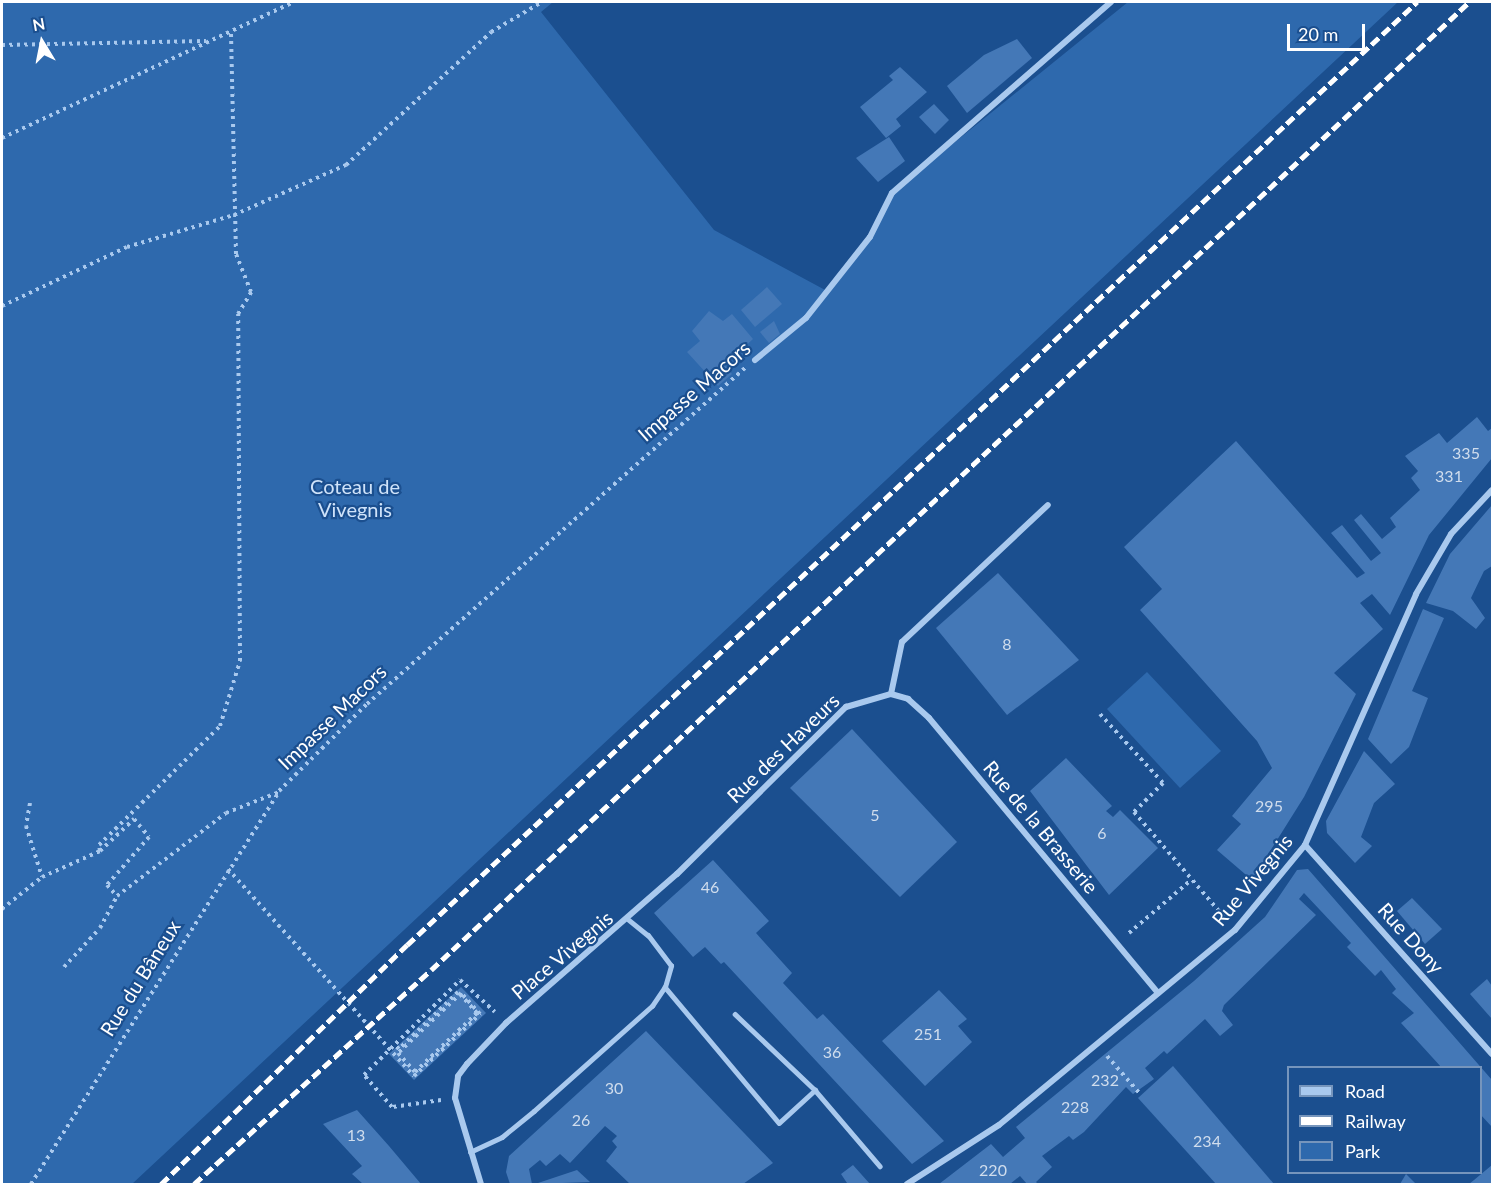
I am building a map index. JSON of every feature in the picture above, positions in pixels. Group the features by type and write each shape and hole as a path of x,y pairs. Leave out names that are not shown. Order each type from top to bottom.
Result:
{"street":[{"name":"Impasse Macors","path":"754,360 806,318 870,237 892,194 1111,2"},
{"name":"Rue Vivegnis","path":"907,1185 999,1125 1076,1065 1158,993 1235,930 1305,845 1416,594 1451,534 1492,490"},
{"path":"891,693 902,642 1048,505"},
{"name":"Rue des Haveurs","path":"628,920 846,707 891,693"},
{"name":"Rue de la Brasserie","path":"891,693 908,699 929,718 1158,993"},
{"name":"Rue Dony","path":"1305,845 1492,1054"},
{"name":"Place Vivegnis","path":"455,1098 458,1076 506,1023 628,920"},
{"path":"455,1098 481,1185"}],"lane":[{"name":"Place Vivegnis","path":"628,920 648,936 671,966 665,987"},
{"path":"470,1152 502,1137 534,1111 652,1006 665,987 779,1123 815,1090"},
{"path":"735,1014 815,1090 880,1166"}],"path":[{"path":"2,138 293,2"},
{"path":"2,306 127,247 234,214 346,165 491,32 542,2"},
{"path":"100,851 99,845 220,726 240,661 238,314 251,292 236,254 231,31"},
{"path":"2,45 209,41"},
{"name":"Impasse Macors","path":"279,791 367,704 754,360"},
{"path":"1100,714 1163,783 1134,812 1235,930"},
{"path":"64,967 100,928 117,896 226,813 279,791"},
{"name":"Rue du Bâneux","path":"32,1185 74,1112 279,791"},
{"path":"30,803 26,826 42,878"},
{"path":"2,909 42,878 100,851 135,819 149,837 107,885 117,896"},
{"path":"228,868 414,1076 480,1014 461,993 453,1000 398,1053 415,1072 477,1013 464,999 458,992 399,1049 394,1044"},
{"path":"1117,943 1191,880"},
{"path":"455,1098 392,1107 364,1075 460,980 486,1002"},
{"path":"1107,1056 1141,1095"}],"green space":[{"name":"Coteau de Vivegnis","path":"2,2 553,2 541,12 714,230 827,291 870,237 892,193 1128,2 1398,2 132,1184 2,1184"},
{"path":"1147,672 1221,751 1180,788 1107,709"}],"building":[{"path":"1017,39 1032,58 967,113 947,86 984,55"},
{"path":"900,67 927,92 896,119 901,126 886,138 860,107 893,80 889,76"},
{"path":"934,104 949,120 935,134 919,117"},
{"path":"889,137 905,161 878,182 856,158"},
{"path":"767,287 782,304 755,327 741,310"},
{"path":"709,311 723,321 732,314 753,339 725,365 732,374 718,386 687,352 700,341 692,331"},
{"path":"774,321 780,334 769,343 760,332"},
{"path":"1477,417 1488,431 1492,428 1492,458 1429,535 1390,615 1372,594 1360,603 1383,629 1334,673 1356,694 1304,797 1252,880 1217,850 1241,824 1232,816 1272,768 1257,741 1140,610 1162,589 1124,547 1236,441 1357,578 1365,573 1331,533 1342,525 1371,561 1381,553 1354,520 1361,514 1382,539 1396,527 1390,518 1420,490 1411,478 1418,471 1405,456 1439,433 1447,443"},
{"path":"1492,505 1492,566 1484,571 1471,598 1485,618 1476,629 1453,611 1426,603 1450,554"},
{"path":"998,573 1079,660 1007,715 936,628"},
{"path":"1423,609 1444,618 1412,691 1428,698 1409,747 1391,764 1368,739"},
{"path":"852,729 957,842 900,897 790,788"},
{"path":"1364,751 1395,784 1374,803 1361,837 1372,846 1355,863 1327,833 1326,821"},
{"path":"1066,758 1112,806 1106,811 1113,817 1120,810 1158,848 1109,895 1030,791"},
{"path":"713,860 769,921 756,933 792,973 783,983 817,1019 823,1014 944,1141 912,1164 724,962 721,964 705,947 693,957 654,913"},
{"path":"1308,869 1480,1066 1440,1066 1401,1023 1414,1013 1392,993 1396,989 1381,970 1375,976 1347,947 1351,943 1304,893 1299,899 1316,915 1224,1005 1222,1011 1233,1025 1220,1036 1205,1019 1167,1054 1164,1051 1145,1068 1154,1079 1133,1094 1126,1087 1084,1132 1073,1140 1069,1136 1042,1156 1052,1167 1036,1182 1038,1184 1027,1184 1020,1176 1010,1184 939,1184 991,1144 1003,1157 1025,1138 1016,1127 1194,981 1265,917 1297,870"},
{"path":"1412,898 1442,929 1425,944 1397,911"},
{"path":"1487,979 1492,986 1492,1019 1470,994"},
{"path":"461,987 486,1013 414,1080 389,1054"},
{"path":"939,990 967,1019 958,1026 972,1042 925,1086 882,1041"},
{"path":"646,1031 773,1163 743,1184 630,1184 606,1161 617,1147 612,1141 617,1136 605,1126 570,1163 560,1154 546,1166 540,1160 529,1169 532,1184 510,1184 506,1172 509,1156"},
{"path":"1173,1066 1274,1184 1216,1184 1138,1098"},
{"path":"1482,1069 1492,1080 1492,1127 1482,1116"},
{"path":"357,1110 421,1184 363,1184 352,1174 362,1166 323,1124"},
{"path":"853,1165 870,1184 844,1184 847,1183 841,1174"},
{"path":"1492,1165 1492,1184 1469,1184 1482,1174"},
{"path":"577,1170 590,1182 535,1184"},
{"path":"1406,1174 1416,1184 1400,1184"}],"railway":[{"path":"161,1184 407,945 1417,2"},
{"path":"194,1184 431,970 1469,2"}]}
